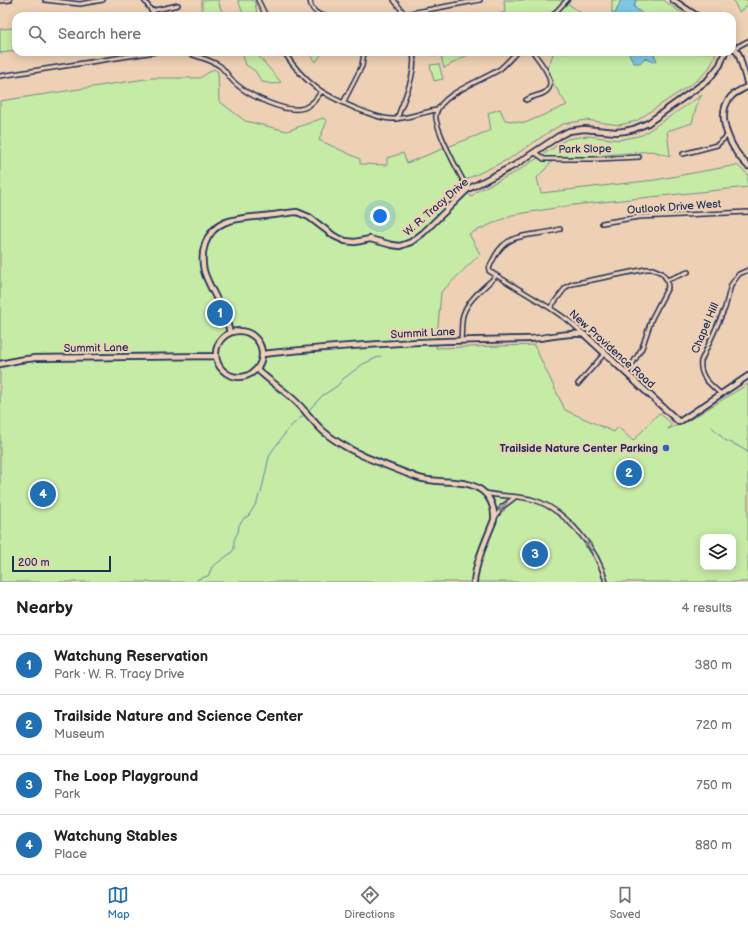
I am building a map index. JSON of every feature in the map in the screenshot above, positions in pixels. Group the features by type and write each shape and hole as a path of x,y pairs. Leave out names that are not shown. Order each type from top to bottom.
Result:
{"street":[{"path":"0,2 10,0"},
{"path":"45,0 80,4 103,0"},
{"path":"144,0 151,11 178,5"},
{"path":"258,0 264,12"},
{"path":"310,0 315,12"},
{"path":"394,0 404,12"},
{"path":"421,12 480,0"},
{"path":"556,12 567,0"},
{"path":"673,0 691,12"},
{"path":"736,45 748,40"},
{"path":"736,50 739,55 748,86 733,94 727,102 725,114 727,136 737,154 748,166"},
{"path":"0,76 129,56"},
{"path":"196,56 220,66 236,84 243,89 262,100 284,108 294,110 306,107 313,102 321,92"},
{"path":"287,56 299,73 321,92 331,98 382,118 397,119 437,110"},
{"path":"343,103 362,66 363,56"},
{"path":"397,119 414,69 414,56"},
{"path":"468,189 452,160 436,121 437,110 451,95 500,68 513,56"},
{"path":"526,100 546,92 551,82 536,56"},
{"name":"W. R. Tracy Drive","path":"230,333 222,308 206,277 202,258 207,238 219,225 233,220 298,212 341,239 355,242 370,239 400,246 408,244 419,237 468,189 515,165 559,136 574,130 588,128 616,132 634,129 644,125 708,80 720,65 723,56"},
{"path":"684,154 717,145 727,136"},
{"name":"Park Slope","path":"534,152 544,159 639,157"},
{"name":"Outlook Drive West","path":"602,223 639,217 748,212"},
{"name":"New Providence Road","path":"560,229 515,238 508,241 499,251 490,265 489,270 496,276 569,321 679,422 721,394"},
{"path":"550,308 566,287 572,284 646,269 653,269 664,275 667,280 667,290 652,318 642,348 627,373"},
{"name":"Chapel Hill","path":"721,394 708,383 703,376 701,361 725,308 731,285 737,277 748,270"},
{"path":"667,280 688,272"},
{"path":"461,340 463,317 467,307 496,276"},
{"path":"238,331 252,335 261,346 262,354 260,365 257,369 251,374 243,377 228,375 222,370 216,356 219,342 224,336 238,331"},
{"name":"Summit Lane","path":"262,354 323,347 461,340 530,339 579,333 586,335"},
{"path":"578,384 605,353"},
{"name":"Summit Lane","path":"0,364 35,358 216,356"},
{"path":"257,369 292,398 323,431 351,449 418,478 461,483 476,487 484,493 492,505 494,520"},
{"path":"721,394 748,376"},
{"path":"484,493 528,499 541,503 550,508 566,520 592,550 606,582"},
{"path":"474,582 483,549 494,520 502,507 516,497"}],"green space":[{"path":"202,0 218,0 222,12 202,12"},
{"path":"238,0 252,0 255,2 257,12 242,12"},
{"path":"504,0 571,0 568,4 580,12 505,12"},
{"path":"612,0 621,0 616,12 612,12"},
{"path":"636,0 664,0 681,12 640,12 634,7"},
{"path":"733,0 748,0 748,5 739,12"},
{"path":"12,28 12,52 0,53 0,29"},
{"path":"243,56 258,56 281,82 273,84 262,82 255,71 246,65"},
{"path":"312,56 320,56 316,62"},
{"path":"441,56 466,56 444,68"},
{"path":"552,56 630,56 634,63 645,58 654,62 657,61 655,56 715,56 708,70 696,81 636,121 619,125 586,120 563,124 509,159 469,178 461,184 471,197 477,191 516,172 567,139 587,136 619,140 642,135 702,95 698,101 692,123 667,131 670,156 652,151 555,158 537,178 541,193 655,180 737,165 748,175 748,187 573,205 512,215 469,234 480,254 441,292 436,348 534,345 565,410 614,432 618,427 633,441 659,413 672,424 668,429 686,422 748,384 748,582 0,582 0,101 152,78 200,78 214,69 218,72 219,101 245,121 287,131 323,118 327,121 319,140 360,159 360,164 387,165 387,158 403,153 407,163 491,130 488,113 500,109 505,120 525,123 567,105 546,72"},
{"path":"439,64 443,79 434,81 430,65"}],"water":[{"path":"621,0 636,0 634,7 640,12 616,12"},
{"path":"630,56 655,56 657,61 654,62 645,58 640,63 634,63"}],"waterway":[{"path":"309,410 322,396 337,386 343,379 363,364 381,356"},
{"path":"261,493 269,457 272,451 290,427 304,415"},
{"path":"712,427 725,440 748,452"},
{"path":"196,582 198,579 208,576 212,567 234,549 234,540 238,532 239,525 245,517 249,515 257,502 259,495"}],"place":[{"name":"Watchung Reservation","path":"220,313"},
{"name":"Trailside Nature Center Parking","path":"666,448"},
{"name":"Trailside Nature and Science Center","path":"629,473"},
{"name":"Watchung Stables","path":"43,494"},
{"name":"The Loop Playground","path":"535,554"}]}
